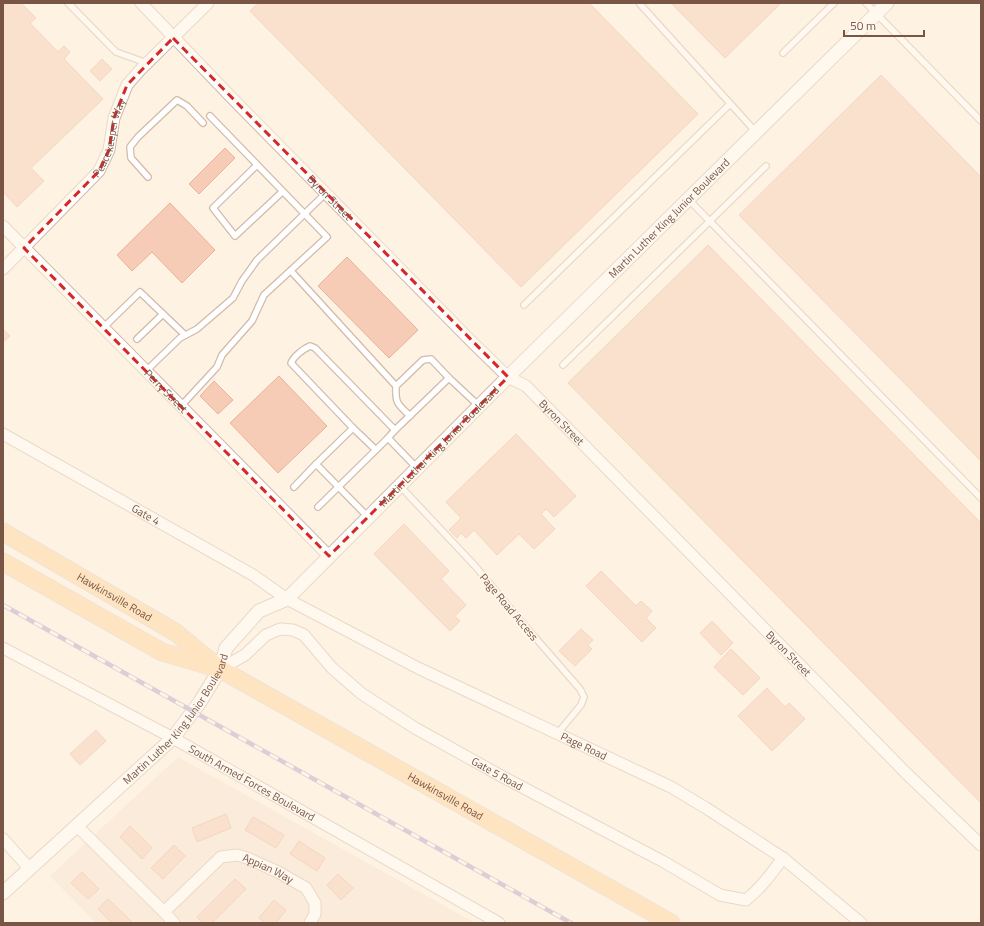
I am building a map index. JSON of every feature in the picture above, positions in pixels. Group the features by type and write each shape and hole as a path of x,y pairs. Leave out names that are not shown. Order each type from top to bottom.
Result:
{"main road":[{"name":"Hawkinsville Road","path":"3,532 175,632 220,669 671,923"},
{"name":"Hawkinsville Road","path":"3,562 162,652 220,669"}],"street":[{"name":"Byron Street","path":"141,3 173,38 508,377 526,386 906,773 981,845"},
{"name":"Peacekeeper Way","path":"3,269 99,171 109,150 114,118 127,85 146,63 208,3"},
{"name":"Martin Luther King Junior Boulevard","path":"3,893 173,738 200,702 220,669 226,648 259,611 287,599 508,377 887,3"},
{"name":"Perry Street","path":"3,226 329,556"},
{"name":"Gate 4","path":"3,434 253,575 287,599"},
{"name":"Page Road","path":"287,599 418,668 670,787 706,808 782,858 861,923"},
{"name":"Gate 5 Road","path":"220,669 245,655 266,635 280,629 293,630 304,635 332,668 362,694 408,723 503,777 664,862 720,895 746,900 756,893 766,882 782,858"},
{"name":"South Armed Forces Boulevard","path":"3,648 173,738 499,923"},
{"path":"77,826 174,923"},
{"path":"3,839 29,868"},
{"name":"Appian Way","path":"164,912 220,857 237,855 278,872 306,888 315,903 315,914 310,923"}],"lane":[{"path":"68,3 116,52 146,63"},
{"path":"639,3 756,133"},
{"path":"783,53 834,3"},
{"path":"866,3 981,121"},
{"path":"148,177 131,158 130,147 138,137 177,100 187,106 203,123"},
{"path":"524,305 730,104"},
{"path":"181,406 217,367 222,355 252,320 264,296 327,237 210,116"},
{"path":"257,165 213,208 235,236 282,192"},
{"path":"563,365 766,166"},
{"path":"146,371 180,338 197,329 233,298 242,281 257,260 326,193"},
{"path":"689,200 981,498"},
{"path":"291,271 396,386"},
{"path":"103,328 140,292 185,335"},
{"path":"137,339 163,314"},
{"path":"376,450 291,363 292,360 305,348 310,346 315,348 396,430"},
{"path":"410,416 395,398 396,386 423,360 427,359 431,359 479,407"},
{"path":"318,507 449,378"},
{"path":"294,487 353,428"},
{"path":"388,438 418,468"},
{"path":"316,464 368,517"},
{"name":"Page Road Access","path":"399,486 476,567 580,689 584,697 581,705 557,734"}],"highlighted area":[{"path":"173,38 508,377 329,556 24,248 99,171 109,150 114,118 127,85"}],"shaded area":[{"path":"178,757 475,923 96,923 50,876"}],"building":[{"path":"3,3 21,3 36,18 30,23 58,52 64,46 70,52 64,59 103,99 31,168 44,181 17,207 3,192"},
{"path":"258,3 589,3 698,114 521,287 250,11"},
{"path":"671,3 781,3 725,58"},
{"path":"102,59 112,69 100,81 90,71"},
{"path":"881,75 981,177 981,461 739,215"},
{"path":"225,148 235,158 199,194 189,184"},
{"path":"170,203 215,250 182,283 152,252 132,271 117,255"},
{"path":"708,245 981,523 981,803 568,383"},
{"path":"347,257 418,330 389,358 318,286"},
{"path":"3,329 10,336 3,342"},
{"path":"279,376 327,426 278,473 230,423"},
{"path":"214,381 233,400 218,414 200,396"},
{"path":"516,434 576,496 554,517 546,509 541,514 555,529 534,549 519,534 497,555 474,530 466,538 461,533 457,538 449,530 461,518 446,502"},
{"path":"404,524 449,571 441,579 466,605 455,616 460,621 450,631 374,554"},
{"path":"601,571 636,606 641,601 652,611 646,618 656,628 642,642 586,586"},
{"path":"712,621 733,643 721,655 700,633"},
{"path":"581,629 593,640 588,645 592,649 575,666 559,651"},
{"path":"731,649 760,678 743,695 714,667"},
{"path":"767,688 785,707 789,703 805,719 772,751 738,716"},
{"path":"96,730 106,741 80,765 70,754"},
{"path":"226,814 231,828 197,842 192,828"},
{"path":"253,817 284,835 276,848 245,830"},
{"path":"130,826 152,848 142,859 120,837"},
{"path":"299,841 325,858 317,871 290,854"},
{"path":"174,845 185,856 163,879 151,868"},
{"path":"82,872 99,889 88,899 71,883"},
{"path":"338,874 353,888 341,900 327,885"},
{"path":"235,879 246,889 212,923 203,923 197,917"},
{"path":"108,899 131,921 130,923 112,923 98,909"},
{"path":"274,900 286,910 276,923 265,923 259,918"}],"railway":[{"path":"3,605 571,923"}]}
